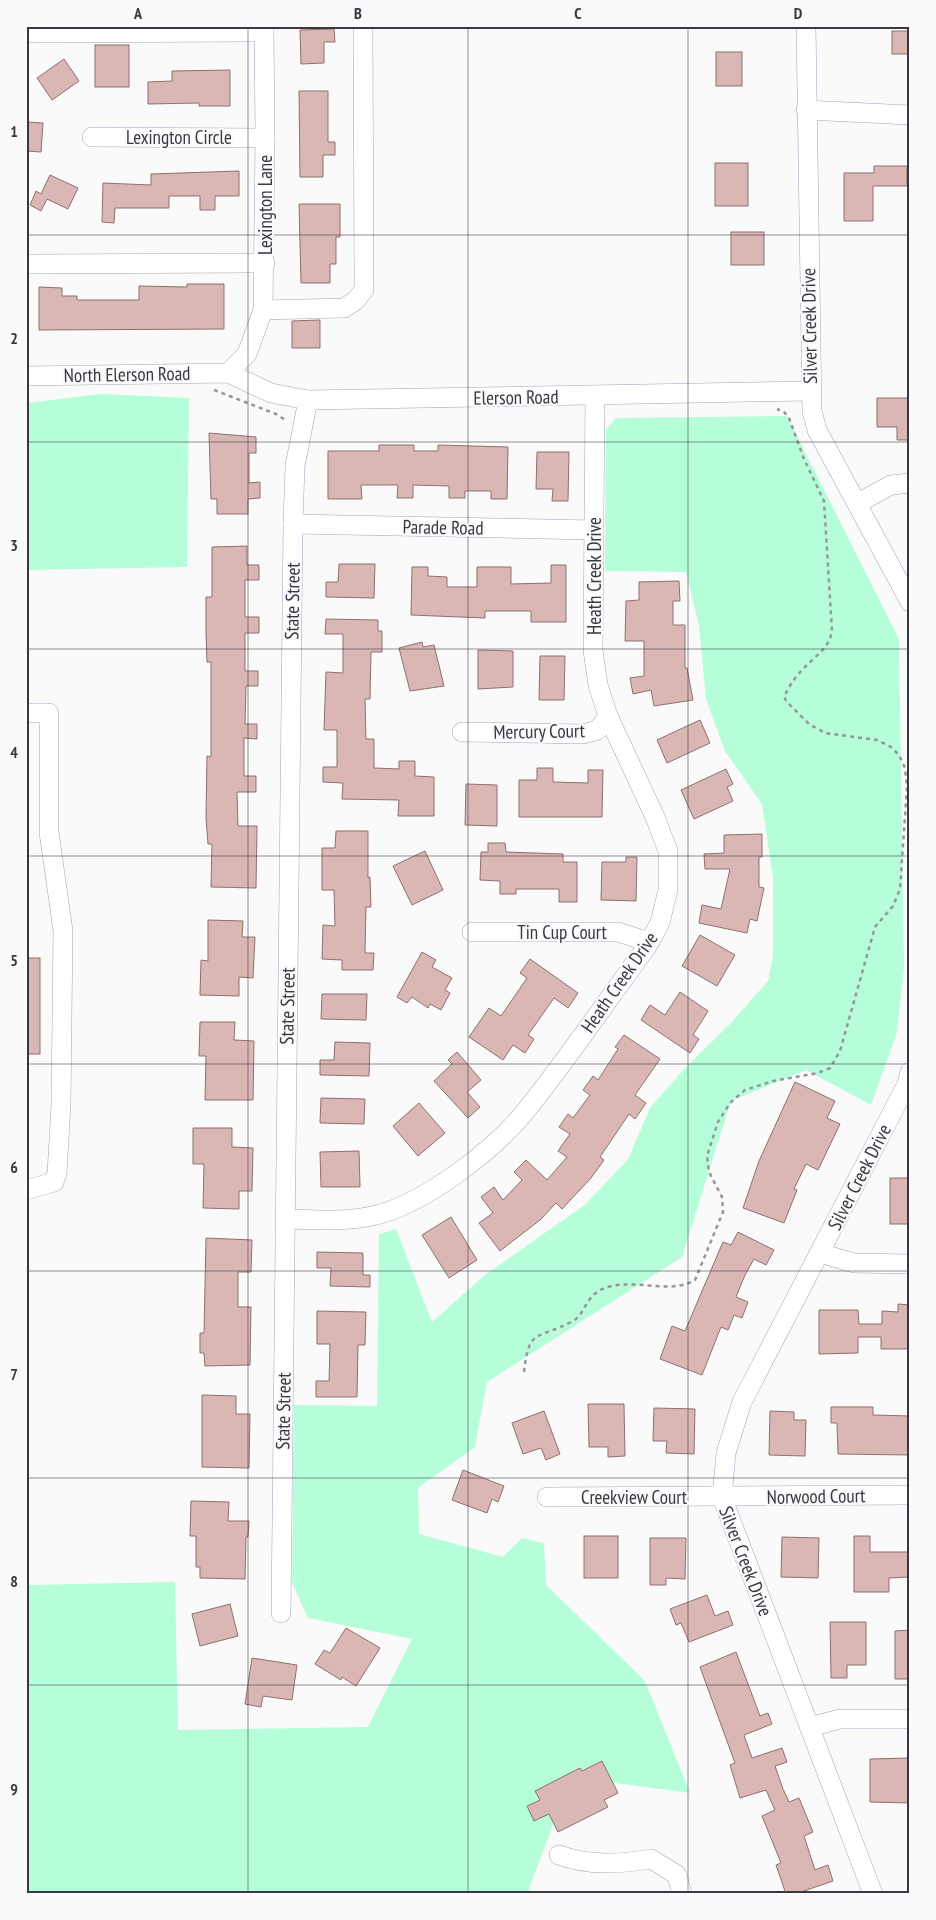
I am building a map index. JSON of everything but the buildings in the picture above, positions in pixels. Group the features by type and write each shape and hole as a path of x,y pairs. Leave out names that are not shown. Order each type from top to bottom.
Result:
{"street":[{"path":"263,310 344,308 355,301 364,290 363,26"},
{"name":"Silver Creek Drive","path":"806,26 810,391 817,430 910,602"},
{"path":"26,33 264,29"},
{"name":"Lexington Lane","path":"228,373 247,354 263,310 266,138 264,29"},
{"path":"806,110 910,115"},
{"name":"Lexington Circle","path":"92,137 266,138"},
{"path":"26,264 265,263"},
{"name":"Elerson Road","path":"228,373 271,393 308,400 810,391"},
{"name":"North Elerson Road","path":"26,376 228,373"},
{"name":"Heath Creek Drive","path":"285,1219 337,1220 373,1216 409,1203 442,1184 490,1146 523,1114 649,942 660,923 668,890 668,851 655,817 608,716 598,685 593,650 595,395"},
{"name":"State Street","path":"281,1613 293,524 295,466 308,400"},
{"path":"858,503 891,485 910,484"},
{"name":"Parade Road","path":"293,524 594,530"},
{"path":"26,713 49,713 49,832 63,931 61,1105 57,1173 54,1182 26,1190"},
{"name":"Mercury Court","path":"462,732 583,734 598,730 608,716"},
{"name":"Tin Cup Court","path":"472,932 618,932 649,942"},
{"name":"Silver Creek Drive","path":"873,1894 722,1497 726,1453 742,1402 907,1084 910,1072"},
{"path":"820,1253 854,1263 910,1264"},
{"name":"Norwood Court","path":"722,1497 910,1495"},
{"name":"Creekview Court","path":"547,1497 722,1497"},
{"path":"810,1727 840,1719 910,1719"},
{"path":"559,1855 578,1862 626,1863 652,1859 677,1875 682,1894"}],"path":[{"path":"524,1372 528,1344 536,1335 575,1320 586,1301 596,1292 612,1286 639,1283 686,1285 696,1280 723,1212 722,1197 710,1172 707,1156 718,1122 730,1103 745,1090 773,1081 818,1073 830,1068 840,1051 856,1000 875,927 893,906 900,889 907,787 905,768 900,755 891,747 877,740 824,733 809,724 784,697 804,668 824,649 832,632 824,501 804,459 789,418 784,412 775,408 772,392"}],"green space":[{"path":"101,394 189,398 187,567 26,570 26,403"},
{"path":"787,416 899,639 904,967 897,1032 871,1105 806,1070 731,1101 682,1257 487,1382 475,1447 418,1488 419,1534 503,1557 522,1538 544,1543 546,1585 645,1681 690,1793 571,1777 527,1894 26,1894 26,1585 175,1582 178,1730 368,1727 412,1639 308,1618 292,1583 294,1405 377,1406 379,1234 396,1229 432,1322 485,1275 586,1204 628,1159 650,1108 685,1068 729,1025 768,981 773,956 773,878 762,804 725,751 706,699 699,626 686,572 605,571 606,429 616,418"}]}
